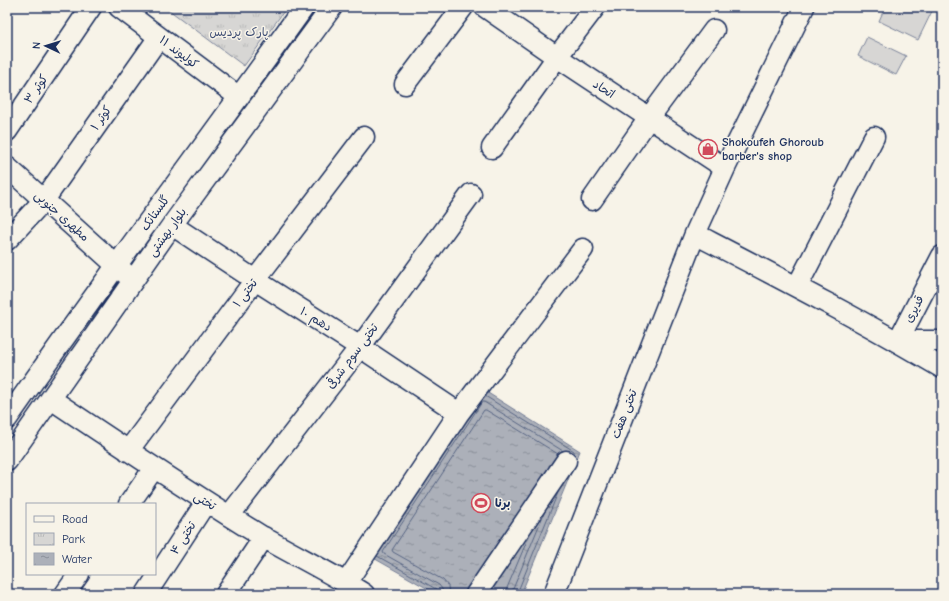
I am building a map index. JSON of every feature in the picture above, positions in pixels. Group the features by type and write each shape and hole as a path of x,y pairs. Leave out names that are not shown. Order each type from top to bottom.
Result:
{"street":[{"name":"کوثر ۳","path":"7,131 91,7"},
{"name":"کولیوند ۱۱","path":"119,7 239,97"},
{"name":"گلستانک","path":"7,419 304,7"},
{"name":"بلوار بهشتی","path":"7,461 172,225 332,7"},
{"path":"405,84 462,7"},
{"name":"اتحاد","path":"485,7 557,57 725,168"},
{"path":"492,148 595,7"},
{"name":"تختی هفت","path":"554,594 695,234 725,168 804,7"},
{"path":"592,200 649,118 714,30"},
{"name":"کوثر ۱","path":"7,240 44,200 159,37"},
{"name":"تختی ۱","path":"128,451 255,280 364,137"},
{"path":"797,287 874,138"},
{"name":"مطهری جنوبی","path":"7,167 133,281"},
{"name":"تختی سوم شرقی","path":"229,516 360,347 471,194"},
{"name":"دهم ۱۰","path":"172,225 459,413"},
{"path":"695,234 898,341 942,368"},
{"path":"346,583 459,413 583,249"},
{"name":"قدیری","path":"898,341 942,256"},
{"path":"898,341 942,342"},
{"name":"تختی","path":"51,399 206,502 364,594"},
{"path":"476,594 566,461"},
{"path":"130,503 154,468"},
{"name":"تختی ۴","path":"146,594 206,502"},
{"path":"226,594 264,537"},
{"path":"65,594 78,575"}],"green space":[{"name":"پارک پردیس","path":"165,7 287,7 244,66"},
{"path":"885,7 934,7 918,40 879,21"},
{"path":"867,37 906,56 896,75 858,56"}],"water":[{"name":"برنا","path":"480,388 580,451 521,594 437,594 370,556"}],"place":[{"name":"Shokoufeh Ghoroub barber's shop","path":"708,149"},
{"name":"برنا","path":"481,503"}]}
